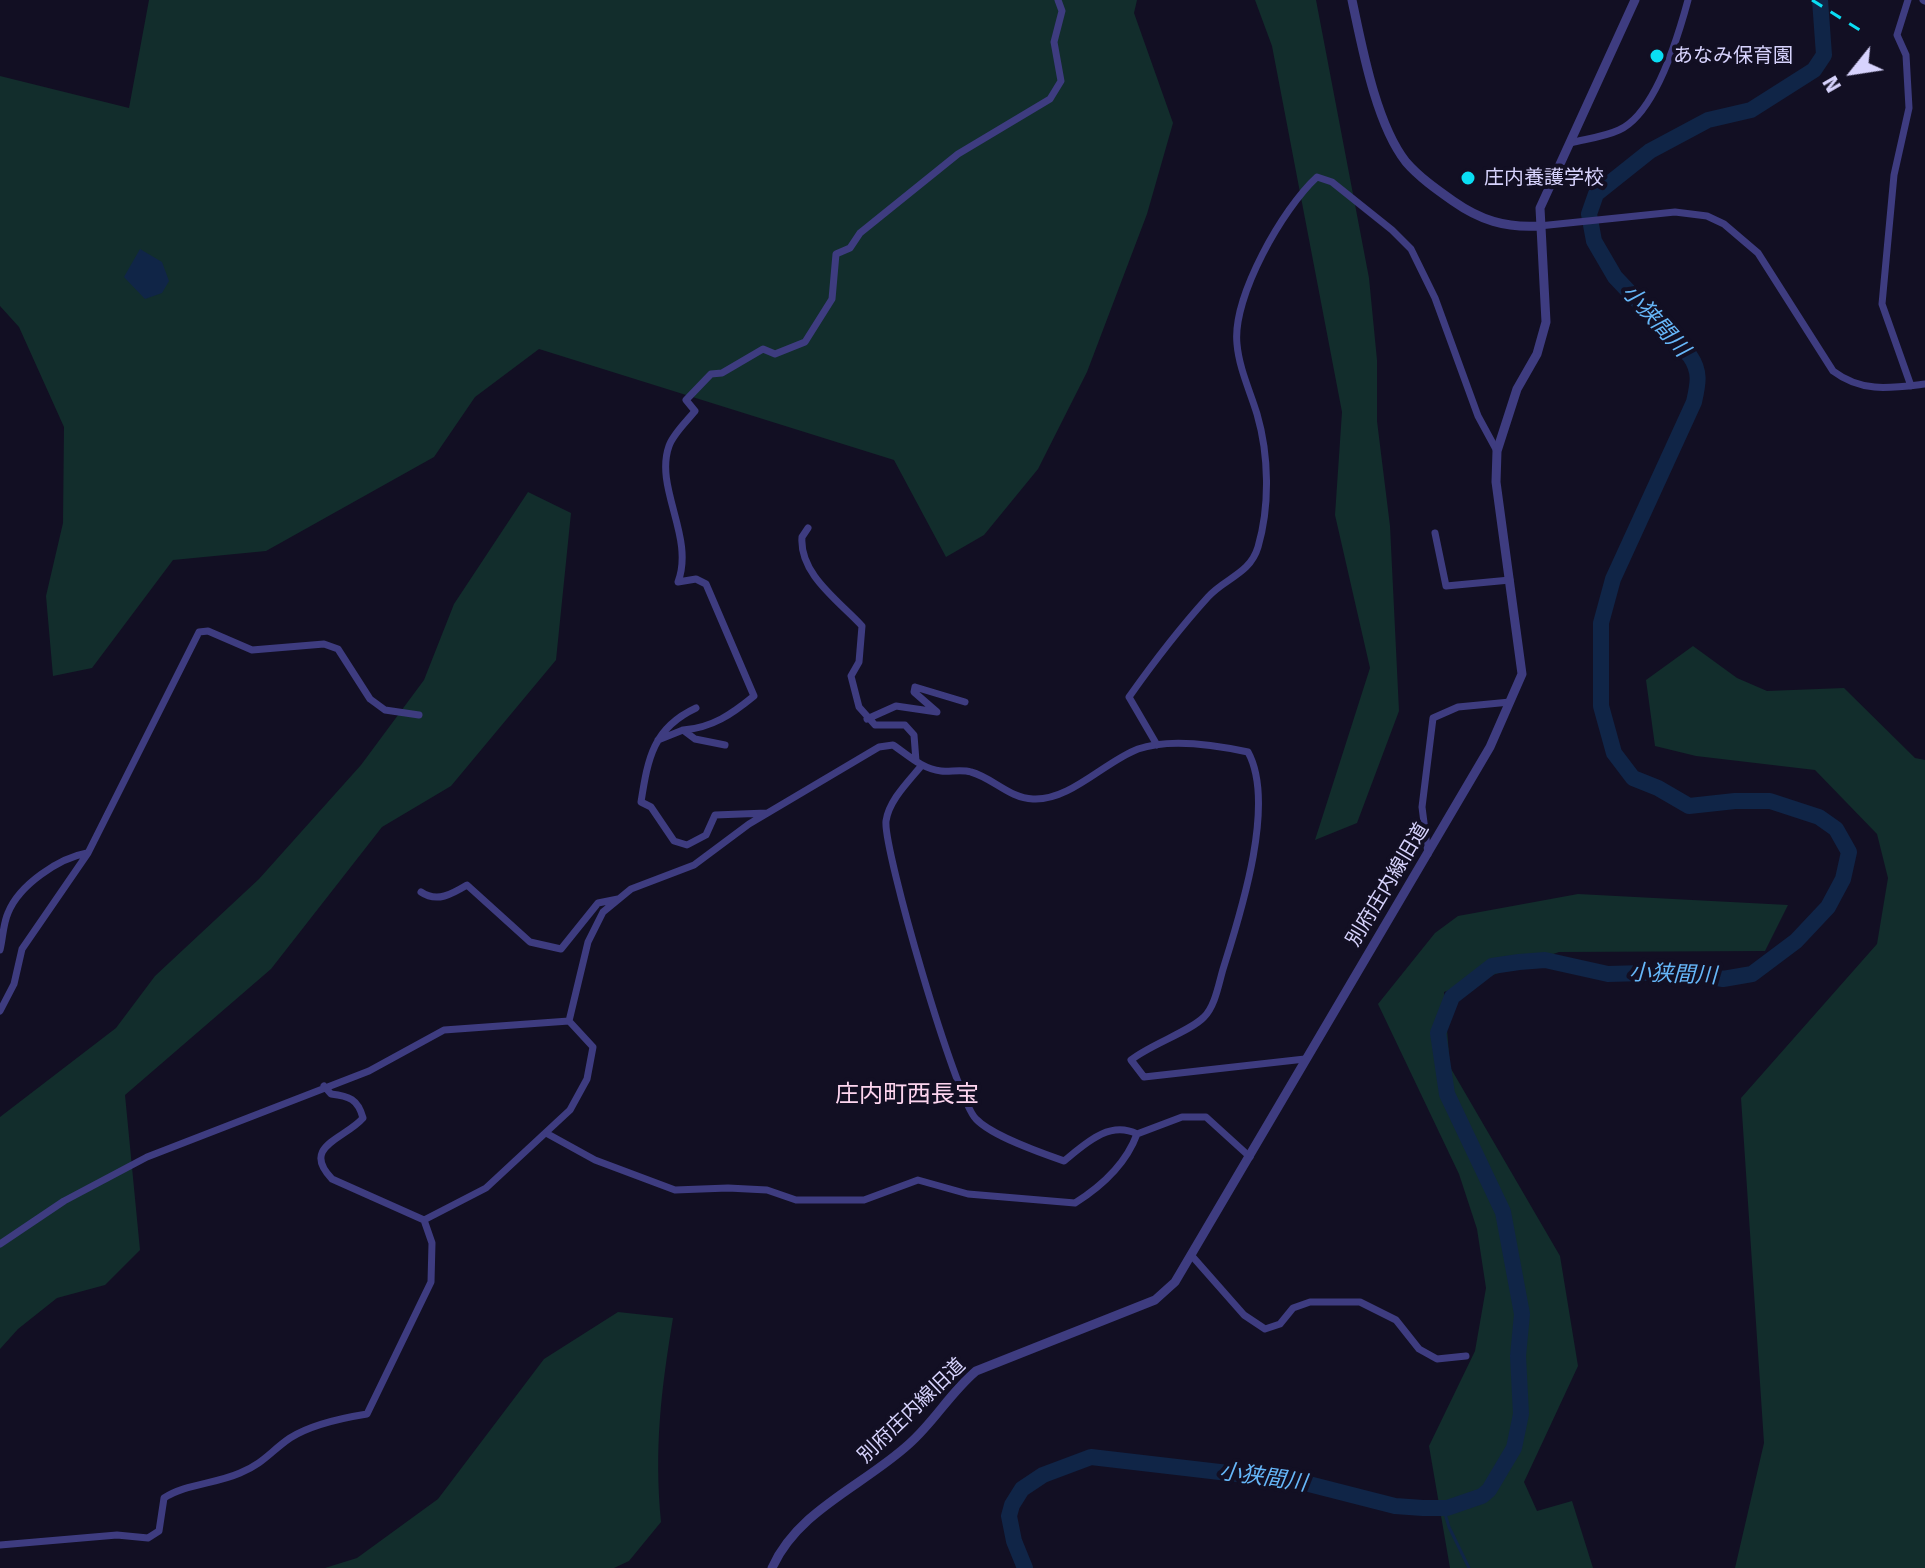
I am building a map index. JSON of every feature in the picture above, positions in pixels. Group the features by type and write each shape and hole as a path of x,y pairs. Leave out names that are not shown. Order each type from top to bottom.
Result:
{"street":[{"path":"658,740 683,730 701,729 754,696 706,584 696,579 678,582 684,567 668,478 669,446 695,411 686,400 711,374 722,373 763,349 775,354 805,342 832,299 836,254 850,248 860,233 958,154 1050,99 1061,81 1054,42 1062,11 1058,0"},
{"path":"1352,0 1385,120 1405,160 1439,191 1482,219 1513,227 1675,212 1707,216 1732,229 1753,247 1833,371 1846,380 1871,388 1925,384"},
{"name":"別府庄内線旧道","path":"772,1568 780,1549 796,1530 820,1509 885,1465 913,1440 956,1388 976,1371 1155,1300 1175,1282 1428,854 1513,701 1522,674 1496,482 1497,451 1517,389 1537,354 1546,322 1547,286 1539,226 1542,201 1635,0"},
{"path":"1570,143 1618,130 1637,119 1650,100 1688,0"},
{"path":"1908,0 1897,35 1906,55 1909,108 1894,175 1882,304 1911,386"},
{"path":"1157,745 1129,697 1210,594 1245,570 1259,543 1266,486 1264,449 1240,365 1236,341 1239,318 1245,295 1268,248 1296,200 1317,177 1332,182 1411,249 1435,298 1478,416 1497,451"},
{"path":"808,528 802,537 805,562 817,580 862,626 859,662 851,676 852,691 867,719 875,725 905,725 914,735 919,763 895,799 886,822 933,1009 970,1112 977,1121 1025,1147 1064,1161 1108,1130 1126,1129 1137,1134"},
{"path":"1435,533 1446,586 1510,580"},
{"path":"0,1011 14,984 28,936 88,853 199,632 208,631 252,650 324,644 338,649 385,710 419,715"},
{"path":"867,719 896,706 937,712 914,692 915,687 965,702"},
{"path":"1428,854 1422,807 1433,718 1458,707 1513,701"},
{"path":"696,708 667,725 652,749 641,802 651,807 674,841 687,845 706,835 715,815 773,812"},
{"path":"683,730 695,739 725,745"},
{"path":"569,1021 588,942 603,912 631,889 694,865 749,824 879,747 893,745 919,763 939,771 971,771 1006,791 1031,799 1049,797 1127,754 1157,745 1225,747 1248,752 1257,769 1256,822 1249,888 1219,984 1204,1017 1131,1060 1144,1077 1305,1059"},
{"path":"0,950 8,911 18,897 70,856 88,853"},
{"path":"421,892 430,898 451,896 467,885 530,942 561,949 598,903 620,899"},
{"path":"0,1244 64,1201 147,1157 369,1071 444,1030 569,1021"},
{"path":"424,1220 486,1188 570,1110 590,1067 593,1047 569,1021"},
{"path":"0,1545 117,1535 148,1538 159,1531 164,1498 177,1489 198,1487 235,1475 265,1462 290,1439 344,1418 367,1414 431,1282 432,1243 424,1220 332,1179 323,1169 319,1160 322,1150 363,1118 360,1105 348,1096 331,1094 324,1086"},
{"path":"546,1133 595,1160 675,1190 754,1190 796,1200 864,1200 918,1180 968,1194 1075,1203 1106,1180 1126,1158 1137,1134 1182,1117 1206,1117 1251,1158"},
{"path":"1192,1256 1244,1315 1265,1329 1280,1324 1293,1308 1310,1302 1360,1302 1396,1320 1419,1349 1437,1359 1466,1356"}],"green space":[{"path":"149,0 1137,0 1134,13 1173,123 1147,214 1087,372 1038,469 984,535 946,557 894,460 539,349 475,397 434,457 266,551 173,560 92,668 53,676 46,596 63,523 64,427 19,327 0,306 0,76 129,108"},
{"path":"1255,0 1316,0 1369,278 1377,360 1377,421 1390,526 1399,711 1357,823 1315,840 1370,668 1335,515 1342,412 1272,46"},
{"path":"528,492 571,513 556,660 451,786 382,827 271,969 125,1095 140,1250 105,1285 57,1298 18,1329 0,1349 0,1117 116,1028 155,976 259,879 361,765 424,680 454,604"},
{"path":"1693,646 1737,678 1767,691 1844,688 1915,758 1925,760 1925,1568 1735,1568 1764,1443 1741,1098 1877,944 1888,878 1877,834 1815,770 1696,756 1655,746 1646,680"},
{"path":"1578,894 1788,905 1765,951 1559,952 1444,992 1450,1067 1560,1256 1578,1366 1524,1482 1537,1511 1572,1501 1593,1568 1450,1568 1429,1446 1475,1351 1486,1288 1477,1229 1459,1174 1378,1004 1435,933 1458,916"},
{"path":"618,1312 673,1318 660,1420 658,1469 661,1522 629,1561 614,1568 325,1568 357,1558 438,1499 544,1359"}],"water":[{"path":"140,249 162,262 169,281 162,293 145,299 124,277"}],"waterway":[{"name":"小狭間川","path":"1025,1568 1014,1541 1009,1516 1012,1505 1022,1489 1043,1475 1091,1457 1297,1481 1395,1506 1447,1508 1482,1496 1489,1490 1514,1448 1521,1414 1518,1356 1522,1314 1503,1212 1447,1094 1438,1033 1452,997 1492,966 1545,960 1608,974 1680,972 1723,979 1752,974 1796,941 1828,907 1843,879 1849,852 1836,829 1819,817 1770,801 1689,806 1633,778 1614,753 1601,706 1601,623 1613,579 1694,402 1698,378 1690,356 1615,277 1594,241 1589,214 1596,194 1650,151 1708,120 1751,110 1814,70 1824,55 1820,0"},
{"path":"1443,1507 1469,1568"}],"railway":[{"path":"1812,0 1866,34"}],"place":[{"name":"あなみ保育園","path":"1657,56"},
{"name":"庄内養護学校","path":"1468,178"}],"district":[{"name":"庄内町西長宝","path":"907,1095"}]}
